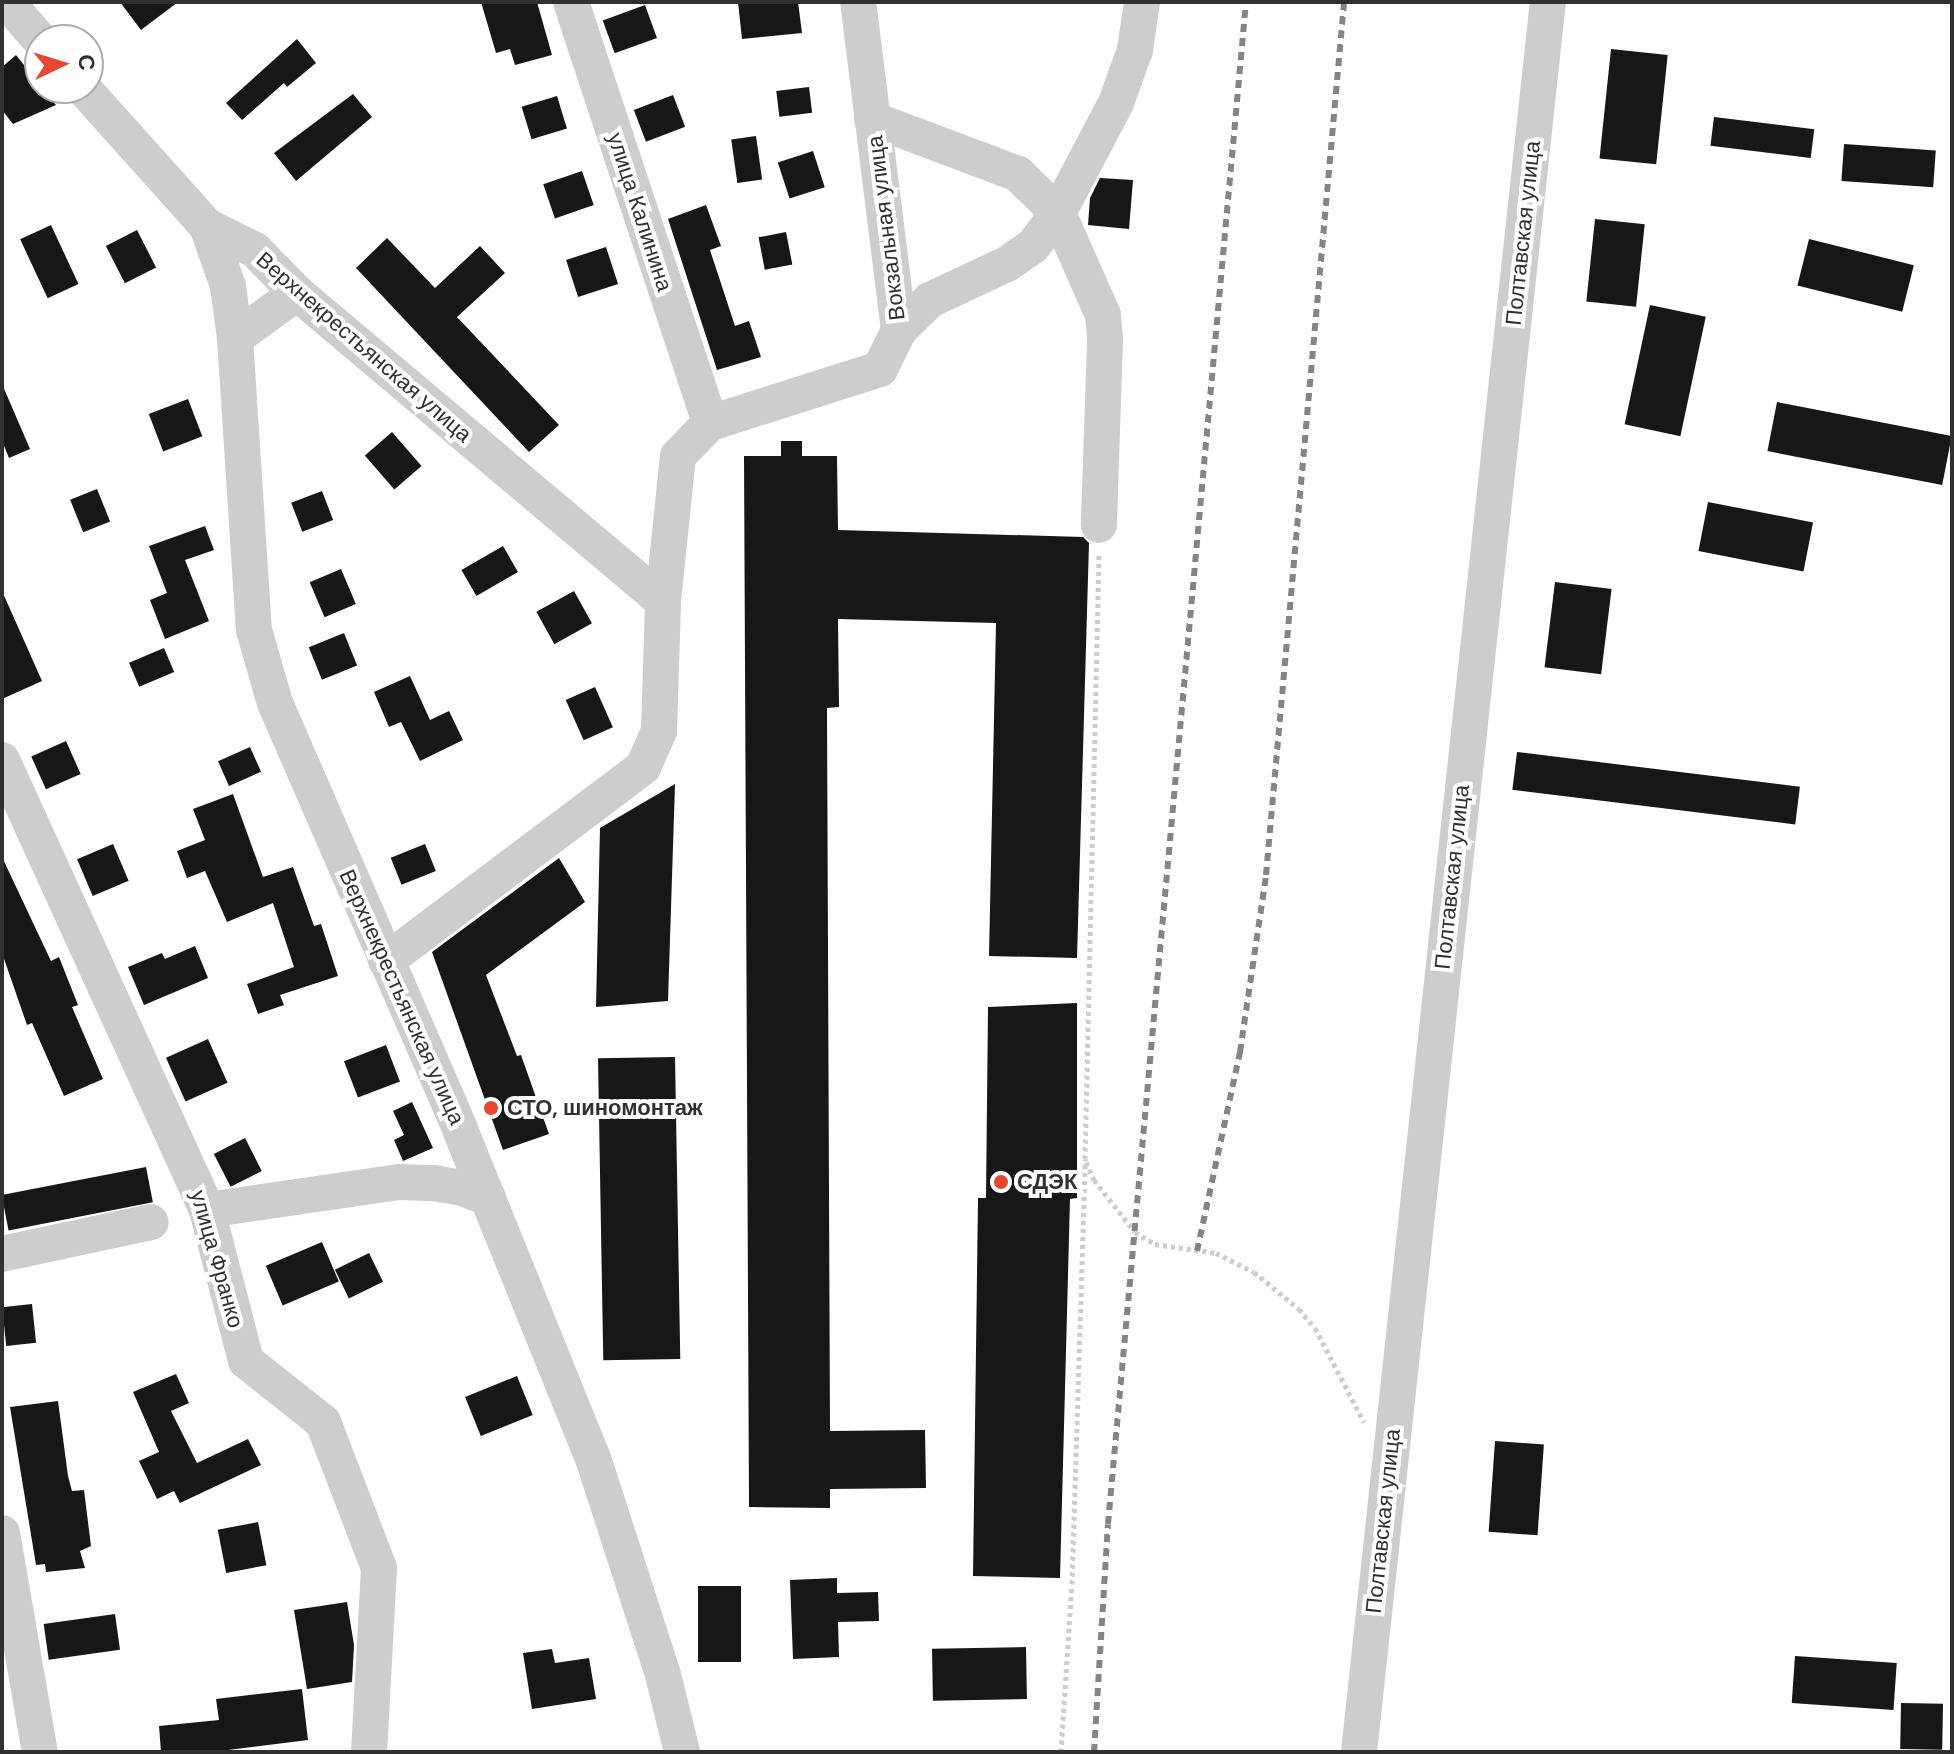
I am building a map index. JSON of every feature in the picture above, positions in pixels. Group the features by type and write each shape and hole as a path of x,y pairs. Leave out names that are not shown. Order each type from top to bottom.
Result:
{"street":[{"name":"улица Калинина","path":"571,2 710,423"},
{"name":"Вокзальная улица","path":"710,423 880,369 899,330 858,2"},
{"path":"899,330 930,300 1007,264 1033,246 1058,213 1116,103 1135,50 1142,2"},
{"name":"Полтавская улица","path":"1359,1752 1548,2"},
{"name":"Верхнекрестьянская улица","path":"97,104 207,226 255,250 297,293 663,601"},
{"path":"872,119 1018,174 1058,213 1103,315 1105,340 1099,525"},
{"name":"Верхнекрестьянская улица","path":"207,226 228,286 235,338 254,630 275,703 459,1127 593,1458 663,1675 682,1752"},
{"path":"235,338 297,293"},
{"path":"386,961 643,767 659,731 663,601 678,456 710,423"},
{"name":"улица Франко","path":"2,760 207,1210 246,1361 323,1422 379,1568 369,1752"},
{"path":"399,1182 426,1170 459,1127"},
{"path":"207,1210 399,1182 434,1183 488,1198"},
{"path":"2,1254 151,1222"},
{"path":"2,1533 40,1752"}],"path":[{"path":"1061,1752 1072,1584 1099,525"},
{"path":"1085,1159 1094,1180 1135,1232 1155,1244 1216,1253 1254,1272 1299,1309 1315,1328 1389,1469"}],"building":[{"path":"120,2 178,2 141,30"},
{"path":"481,2 537,2 552,55 515,65 510,49 496,53"},
{"path":"738,2 798,2 802,33 742,39"},
{"path":"645,5 657,38 615,53 603,20"},
{"path":"297,39 316,63 287,87 284,83 242,120 226,103"},
{"path":"1611,49 1668,55 1656,164 1600,158"},
{"path":"16,55 24,65 24,104 56,105 13,124 2,110 2,67"},
{"path":"809,87 812,113 779,117 776,91"},
{"path":"353,94 372,117 296,181 274,153"},
{"path":"673,95 685,127 646,142 634,110"},
{"path":"557,96 567,129 532,139 522,107"},
{"path":"1714,117 1814,129 1811,158 1710,146"},
{"path":"756,136 762,180 737,183 731,139"},
{"path":"1844,144 1936,150 1933,187 1841,181"},
{"path":"813,151 825,187 790,199 778,162"},
{"path":"582,171 594,205 555,218 543,184"},
{"path":"1100,178 1133,180 1129,229 1088,225 1090,198"},
{"path":"706,205 721,246 710,250 735,326 749,321 761,357 717,370 668,219"},
{"path":"1595,219 1645,224 1636,307 1586,302"},
{"path":"51,225 78,284 48,298 20,239"},
{"path":"137,230 156,267 125,283 106,246"},
{"path":"786,232 792,264 765,270 759,237"},
{"path":"387,238 435,288 480,246 505,273 457,317 559,425 529,452 356,268"},
{"path":"1809,239 1914,265 1902,312 1797,286"},
{"path":"606,247 618,284 578,297 566,260"},
{"path":"1650,305 1706,317 1680,436 1625,424"},
{"path":"2,384 30,449 9,458 2,441"},
{"path":"188,399 202,436 163,451 149,414"},
{"path":"1777,402 1952,436 1942,485 1767,451"},
{"path":"392,432 422,466 394,490 365,456"},
{"path":"781,441 802,441 802,456 837,456 838,530 1083,537 1089,543 1077,958 989,956 996,623 838,619 839,707 827,708 830,1431 925,1430 926,1488 830,1489 830,1508 749,1507 744,456 781,456"},
{"path":"97,489 110,521 83,532 70,500"},
{"path":"322,491 333,520 302,532 291,503"},
{"path":"1708,502 1813,522 1803,571 1698,551"},
{"path":"205,526 214,550 185,560 209,621 165,639 150,600 167,593 149,546"},
{"path":"503,546 518,572 476,596 461,570"},
{"path":"341,569 356,604 325,617 310,582"},
{"path":"1555,582 1612,589 1601,674 1545,667"},
{"path":"2,591 42,681 2,699"},
{"path":"574,591 592,623 554,644 536,612"},
{"path":"344,633 357,665 322,680 309,647"},
{"path":"164,648 174,672 139,687 129,663"},
{"path":"410,676 430,720 449,711 463,740 420,761 401,722 389,727 374,692"},
{"path":"595,687 613,727 584,740 566,700"},
{"path":"66,741 81,774 46,789 31,756"},
{"path":"250,747 261,772 229,786 218,761"},
{"path":"1517,752 1800,787 1795,824 1512,790"},
{"path":"675,784 668,1001 596,1007 600,828"},
{"path":"233,794 263,877 293,867 314,926 321,924 338,976 280,995 284,1005 258,1014 247,984 294,967 273,903 227,922 205,871 187,878 177,851 205,840 193,809"},
{"path":"113,844 129,881 93,896 77,859"},
{"path":"425,844 436,871 402,885 391,858"},
{"path":"2,857 51,961 59,957 78,1005 72,1007 103,1079 64,1096 32,1023 27,1025 2,953"},
{"path":"559,858 585,902 486,975 517,1056 521,1055 549,1134 503,1150 432,952"},
{"path":"195,946 208,978 144,1005 128,967 162,953 165,959"},
{"path":"1077,1003 1077,1198 1070,1199 1060,1578 973,1576 978,1198 986,1198 988,1007"},
{"path":"208,1039 228,1083 186,1102 166,1058"},
{"path":"386,1045 400,1081 358,1098 344,1061"},
{"path":"675,1057 680,1359 603,1360 598,1058"},
{"path":"412,1102 433,1148 403,1161 394,1140 404,1135 393,1111"},
{"path":"245,1138 262,1171 231,1187 214,1154"},
{"path":"146,1167 153,1202 9,1230 2,1195"},
{"path":"322,1242 339,1282 283,1305 266,1266"},
{"path":"369,1253 383,1282 349,1298 335,1270"},
{"path":"32,1304 36,1343 6,1346 2,1307"},
{"path":"176,1374 189,1403 171,1411 197,1463 248,1439 261,1465 180,1503 174,1491 157,1499 139,1461 159,1452 133,1392"},
{"path":"517,1376 533,1415 481,1436 465,1397"},
{"path":"58,1401 68,1476 72,1491 84,1490 91,1546 80,1551 85,1568 46,1572 45,1564 36,1565 10,1407"},
{"path":"1495,1441 1544,1444 1538,1535 1489,1532"},
{"path":"258,1522 266,1565 226,1573 218,1530"},
{"path":"837,1578 837,1593 878,1592 879,1621 838,1622 839,1657 793,1659 790,1580"},
{"path":"698,1586 741,1586 741,1662 698,1662"},
{"path":"347,1602 354,1645 352,1682 307,1689 294,1610"},
{"path":"115,1614 120,1650 49,1660 44,1624"},
{"path":"1026,1647 1027,1699 933,1701 932,1649"},
{"path":"552,1649 555,1663 589,1658 596,1699 532,1709 523,1653"},
{"path":"1795,1656 1897,1663 1893,1710 1792,1703"},
{"path":"302,1689 308,1740 212,1752 161,1752 159,1726 219,1720 216,1699"},
{"path":"1901,1703 1943,1704 1942,1750 1900,1749"}],"railway":[{"path":"1094,1752 1108,1524 1246,2"},
{"path":"1197,1251 1240,1052 1266,875 1344,2"}],"place":[{"name":"СТО, шиномонтаж","path":"491,1108"},
{"name":"СДЭК","path":"1001,1182"}]}
